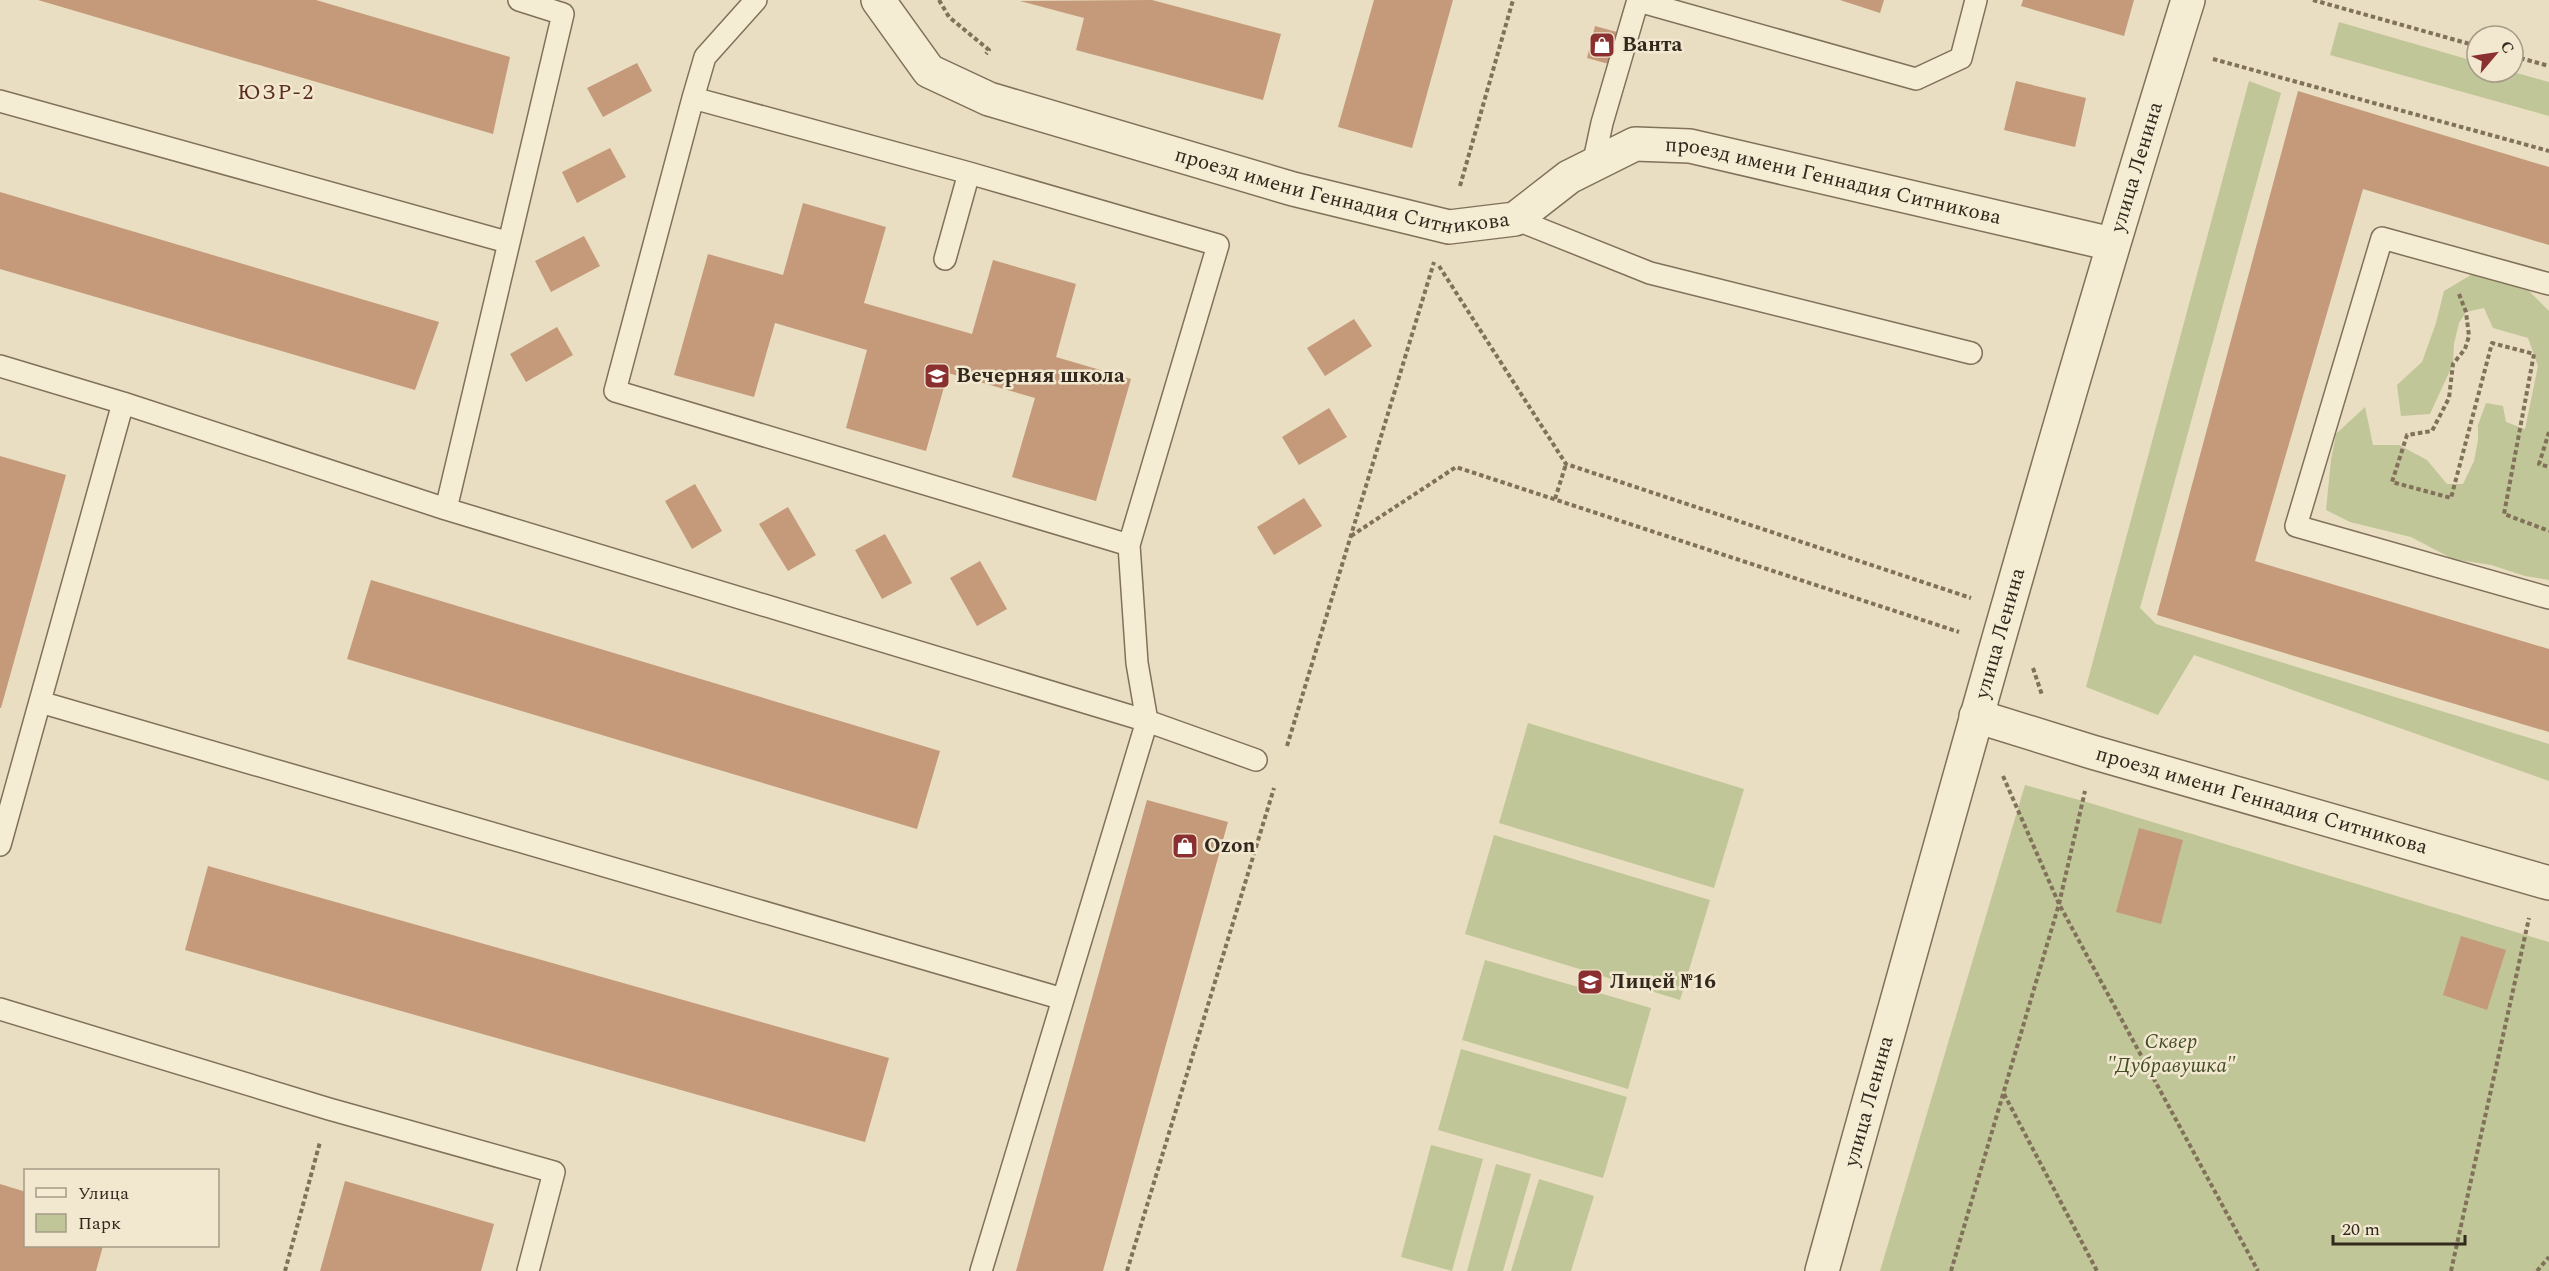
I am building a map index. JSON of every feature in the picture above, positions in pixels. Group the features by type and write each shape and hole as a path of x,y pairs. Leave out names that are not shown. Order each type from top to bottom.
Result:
{"street":[{"name":"проезд имени Геннадия Ситникова","path":"878,0 929,71 989,99 1293,189 1449,227 1515,219 1569,177 1635,144 1690,146 2112,244"},
{"name":"улица Ленина","path":"1822,1271 1976,716 2112,244 2188,0"},
{"name":"проезд имени Геннадия Ситникова","path":"1976,716 2092,752 2543,881"}],"lane":[{"path":"446,508 507,242 563,14 519,0"},
{"path":"756,0 705,57 615,391 1129,545"},
{"path":"1593,165 1602,123 1638,0 1916,79 1960,58 1976,0"},
{"path":"693,98 969,173 1218,245 1129,545 1137,663 1147,721 981,1271"},
{"path":"0,102 507,242"},
{"path":"945,260 969,173"},
{"path":"1515,219 1650,273 1971,353"},
{"path":"2549,284 2382,238 2296,526 2549,598"},
{"path":"0,366 123,403 446,508 1147,721 1257,760"},
{"path":"0,845 123,403"},
{"path":"40,702 1063,999"},
{"path":"0,1009 328,1109 554,1173 528,1271"}],"path":[{"path":"1449,227 1513,0"},
{"path":"2313,0 2465,43"},
{"path":"2216,50 2213,59 2549,151"},
{"path":"2525,59 2549,66"},
{"path":"2428,250 2461,296 2469,336 2465,349 2453,364 2449,398 2432,431 2406,435 2392,482 2451,498 2492,343 2534,354 2504,514 2549,531"},
{"path":"1285,751 1435,260 1566,464 1972,598"},
{"path":"2549,432 2540,464 2549,467"},
{"path":"1555,500 1566,464"},
{"path":"1351,536 1456,467 1964,633"},
{"path":"2033,664 2039,691 2044,697"},
{"path":"1976,716 2059,904 2258,1271"},
{"path":"1951,1271 2059,904 2092,752"},
{"path":"1127,1271 1275,785"},
{"path":"2451,1271 2543,881"},
{"path":"2003,1093 2097,1271"},
{"path":"285,1271 328,1109"},
{"path":"2537,1271 2549,1257"}],"green space":[{"path":"2339,22 2465,59 2465,84 2525,84 2525,75 2549,82 2549,116 2330,55"},
{"path":"2249,81 2281,93 2140,608 2156,624 2549,744 2549,781 2194,655 2158,715 2086,687"},
{"path":"2511,273 2549,311 2549,580 2525,576 2491,565 2453,559 2411,537 2350,522 2326,510 2336,434 2365,407 2373,445 2399,445 2427,460 2447,484 2463,484 2474,461 2478,425 2486,403 2503,406 2506,422 2525,429 2538,366 2528,338 2493,328 2484,308 2466,312 2459,323 2454,344 2453,364 2430,414 2401,416 2397,385 2422,362 2436,323 2444,291 2471,275"},
{"path":"1528,723 1744,789 1714,888 1499,823"},
{"name":"Сквер \"Дубравушка\"","path":"2025,785 2549,942 2549,1271 1880,1271"},
{"path":"1494,835 1710,900 1680,1000 1465,934"},
{"path":"1485,960 1651,1008 1628,1089 1462,1040"},
{"path":"1461,1049 1627,1097 1603,1178 1438,1130"},
{"path":"1431,1145 1483,1159 1452,1271 1401,1257"},
{"path":"1496,1164 1531,1174 1503,1271 1467,1271"},
{"path":"1539,1179 1594,1196 1571,1271 1511,1271"}],"building":[{"path":"38,0 316,0 510,57 493,134"},
{"path":"1152,0 1281,34 1263,100 1076,50 1084,18 1020,1"},
{"path":"1374,0 1453,0 1412,148 1338,127"},
{"path":"1840,0 1884,0 1880,13"},
{"path":"2023,0 2134,0 2124,36 2021,6"},
{"name":"Ванта","path":"1595,26 1617,32 1609,64 1587,58"},
{"path":"637,63 652,91 603,117 587,88"},
{"path":"2016,81 2086,98 2075,147 2004,130"},
{"path":"2298,91 2549,167 2549,245 2363,189 2255,561 2549,649 2549,732 2157,615"},
{"path":"610,148 626,177 577,203 562,172"},
{"path":"0,192 439,322 415,390 0,269"},
{"path":"803,203 886,227 864,303 972,334 993,260 1076,284 1056,357 1131,379 1096,501 1012,477 1035,398 948,373 926,451 846,428 867,350 775,323 754,397 674,375 708,254 783,275"},
{"path":"584,236 600,266 551,292 535,261"},
{"path":"1354,319 1372,346 1325,376 1307,348"},
{"path":"557,327 573,355 526,382 510,354"},
{"path":"1329,408 1347,437 1299,465 1282,437"},
{"path":"0,456 66,475 1,708 0,708"},
{"path":"695,484 722,531 692,549 665,501"},
{"path":"1304,498 1322,526 1274,555 1257,527"},
{"path":"788,507 816,555 788,571 759,524"},
{"path":"885,534 912,583 882,599 855,550"},
{"path":"980,561 1007,609 977,626 950,578"},
{"path":"371,580 940,751 917,829 347,659"},
{"path":"1147,800 1228,822 1103,1271 1016,1271"},
{"path":"2139,828 2183,840 2161,924 2116,912"},
{"path":"208,866 889,1058 865,1142 185,950"},
{"path":"2461,936 2506,950 2487,1010 2443,995"},
{"path":"345,1181 494,1224 481,1271 320,1271"},
{"path":"0,1184 24,1191 24,1247 103,1247 96,1271 0,1271"}],"place":[{"name":"Ванта","path":"1602,45"},
{"name":"Вечерняя школа","path":"937,376"},
{"name":"Ozon","path":"1185,846"},
{"name":"Лицей №16","path":"1590,982"}],"district":[{"name":"ЮЗР-2","path":"276,92"}]}
